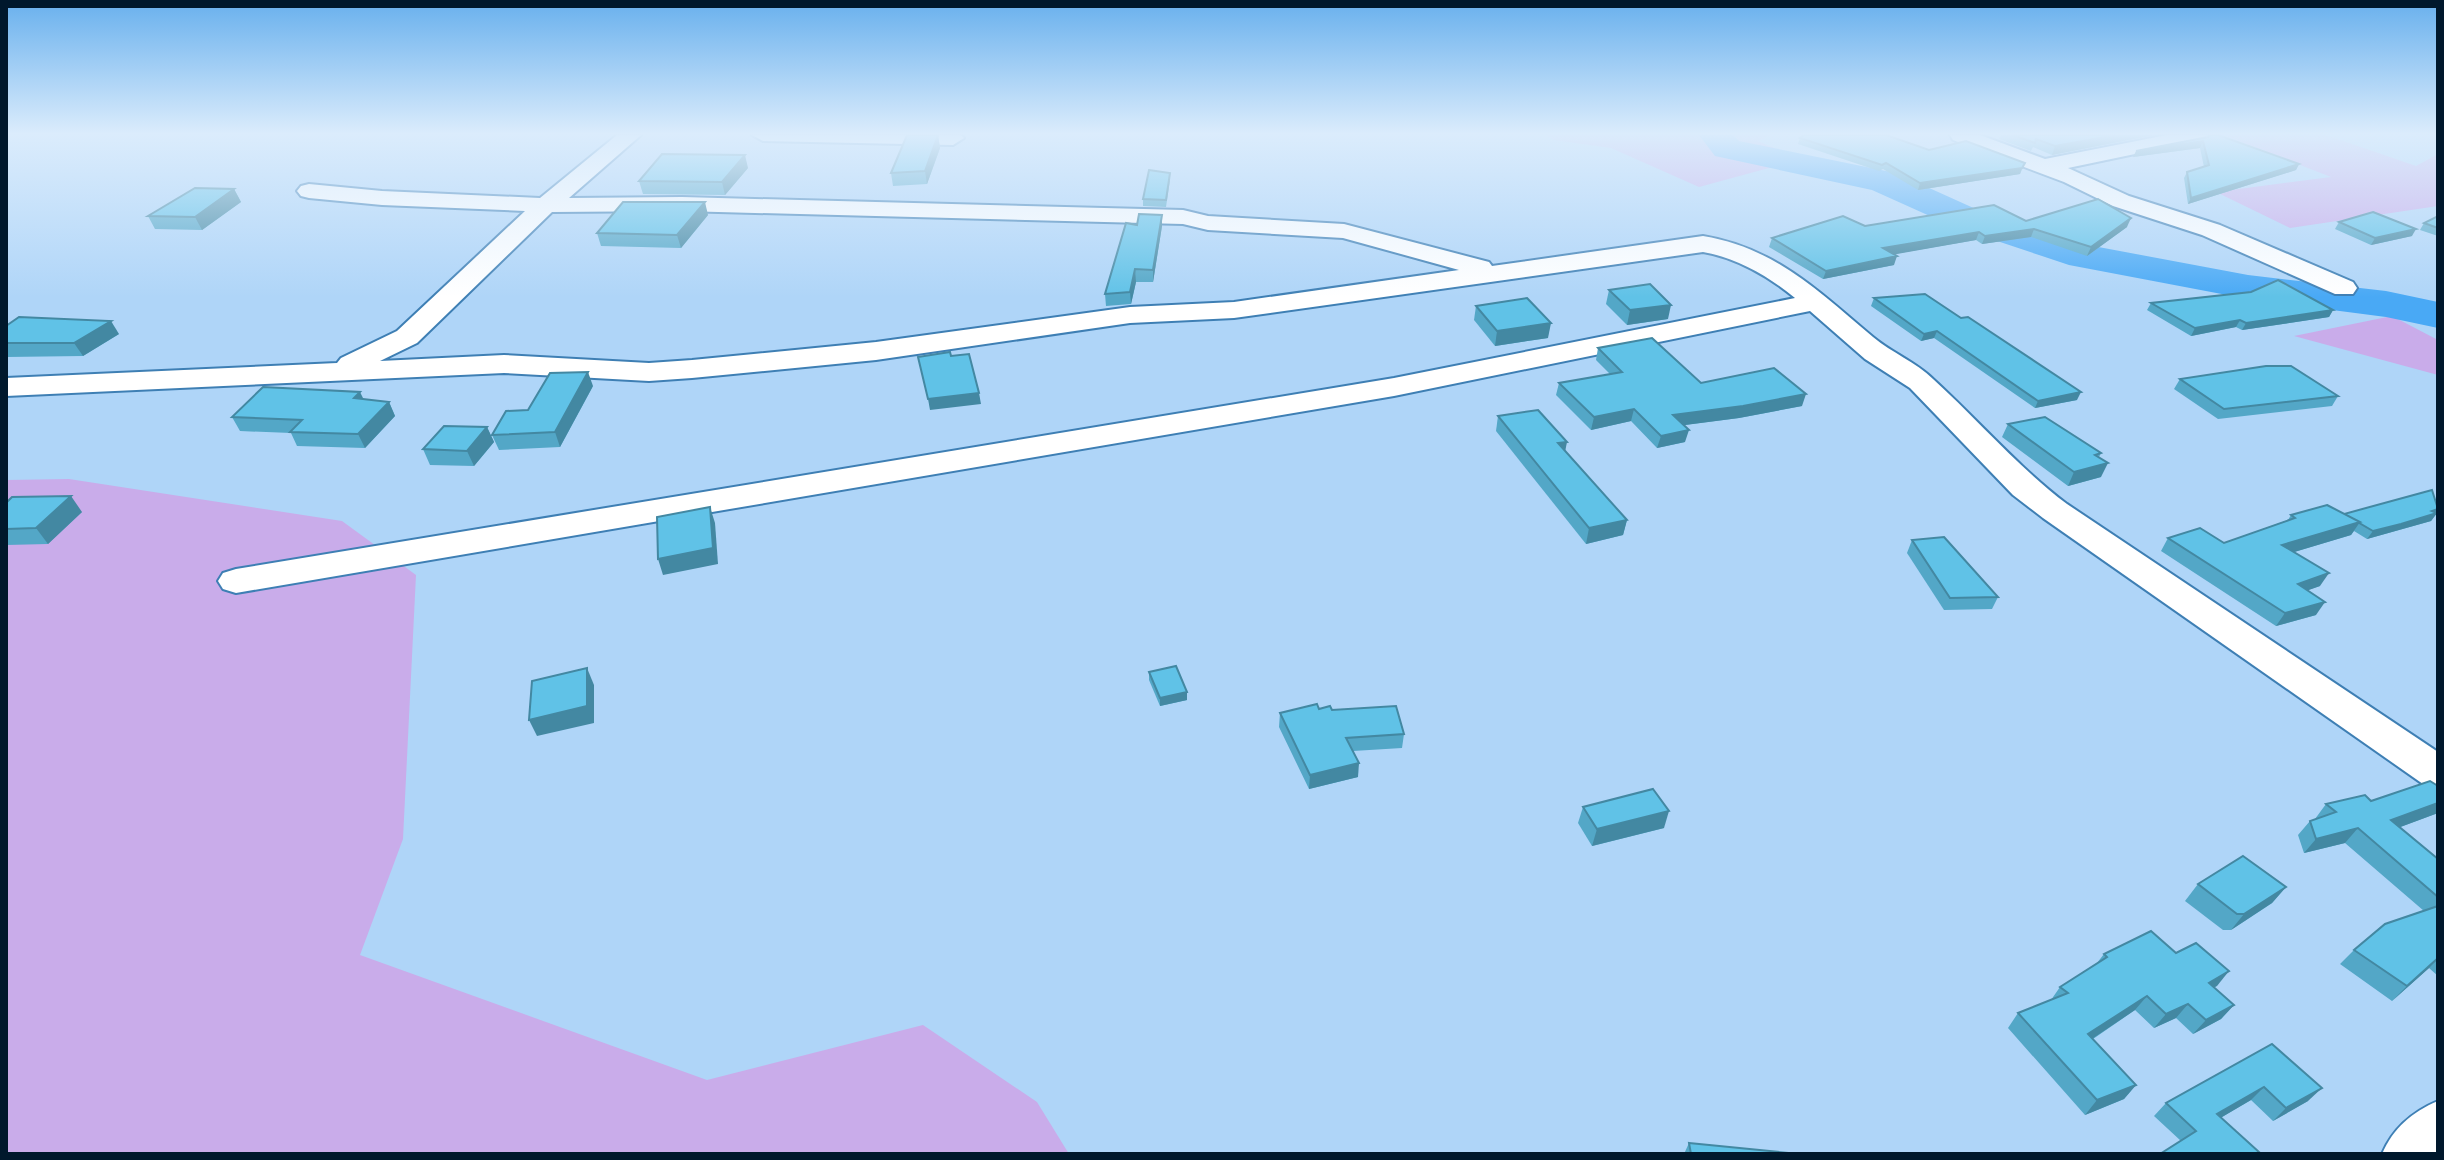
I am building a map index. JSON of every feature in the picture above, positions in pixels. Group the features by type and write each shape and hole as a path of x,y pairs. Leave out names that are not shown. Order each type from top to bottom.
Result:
{"street":[{"path":"323,373 361,361 407,337 565,189"},
{"path":"2095,189 2121,201 2211,230 2344,288"},
{"path":"309,191 382,198 546,205 682,204 1183,217 1208,223 1344,231 1494,272"},
{"path":"6,387 504,364 549,364 649,372 692,369 876,351 1130,315 1234,310 1494,272 1571,265 1703,244 1722,247 1785,276 1875,353 1920,382 2025,488 2055,511 2438,773"},
{"path":"236,581 1394,387 1816,302"},
{"path":"2409,1154 2438,1127"}],"shaded area":[{"path":"2238,189 2438,189 2438,206 2290,228 2216,192"},
{"path":"2392,316 2438,340 2438,375 2294,336"},
{"path":"69,479 342,521 416,575 403,839 360,955 707,1080 923,1025 1037,1102 1069,1154 6,1154 6,480"}],"building":[{"path":"193,189 234,189 195,217 148,216"},
{"path":"1145,189 1168,189 1166,200 1143,199"},
{"path":"2190,189 2219,189 2191,198"},
{"path":"2098,199 2131,218 2091,247 2034,229 1985,236 1979,232 1883,248 1897,256 1826,271 1772,238 1843,216 1865,226 1994,205 2026,221"},
{"path":"623,202 705,202 677,235 597,233"},
{"path":"2373,212 2416,229 2375,238 2339,222"},
{"path":"1139,214 1162,215 1153,270 1135,269 1130,292 1105,294 1126,223 1137,225"},
{"path":"2438,216 2438,228 2424,223"},
{"path":"2278,280 2333,310 2195,328 2151,303 2251,292"},
{"path":"1650,284 1671,305 1630,310 1609,290"},
{"path":"1925,294 1961,318 1968,317 2081,392 2038,401 1937,331 1924,334 1874,298"},
{"path":"1527,298 1551,323 1497,331 1476,306"},
{"path":"19,317 111,321 74,343 6,343 6,326"},
{"path":"1652,338 1701,383 1774,368 1806,394 1673,415 1689,430 1661,436 1634,409 1594,417 1559,383 1622,372 1598,348"},
{"path":"950,352 951,356 969,354 979,393 928,399 918,357"},
{"path":"2266,366 2291,366 2338,396 2224,409 2180,379"},
{"path":"588,372 555,432 492,435 506,411 528,410 550,373"},
{"path":"263,387 360,392 354,398 389,402 358,434 290,432 302,420 232,417"},
{"path":"1538,410 1567,442 1558,443 1627,520 1589,528 1498,416"},
{"path":"2045,417 2101,453 2095,455 2108,463 2074,472 2008,424"},
{"path":"444,426 487,427 467,451 423,449"},
{"path":"2432,490 2438,509 2432,511 2437,513 2401,524 2373,531 2344,514"},
{"path":"71,496 36,528 6,529 6,503 12,497"},
{"path":"2327,505 2360,522 2282,545 2329,573 2298,584 2325,602 2285,613 2168,538 2200,528 2224,543 2295,518 2291,515"},
{"path":"710,507 713,548 658,559 657,517"},
{"path":"1944,537 1998,597 1950,598 1912,540"},
{"path":"1176,666 1187,692 1160,698 1149,672"},
{"path":"587,668 587,706 529,720 532,681"},
{"path":"1317,704 1319,709 1330,706 1332,710 1396,706 1404,734 1346,738 1359,763 1310,775 1280,713"},
{"path":"2430,781 2438,786 2438,803 2391,820 2438,859 2438,897 2358,828 2316,839 2310,821 2336,812 2326,804 2365,795 2371,801"},
{"path":"1653,789 1669,811 1597,829 1583,807"},
{"path":"2243,856 2286,887 2244,914 2237,914 2198,884"},
{"path":"2438,906 2438,958 2407,986 2354,950 2385,924"},
{"path":"2151,931 2176,953 2196,943 2229,971 2209,983 2234,1005 2206,1020 2188,1004 2166,1014 2147,996 2088,1034 2136,1085 2097,1100 2018,1013 2068,993 2060,987 2107,957 2104,954"},
{"path":"2272,1044 2322,1088 2286,1108 2264,1087 2217,1114 2259,1152 2160,1154 2196,1131 2166,1103"},
{"path":"1689,1143 1799,1154 1691,1154"}],"waterway":[{"path":"1901,189 1965,218 2069,253 2248,287 2386,304 2438,315"}]}
